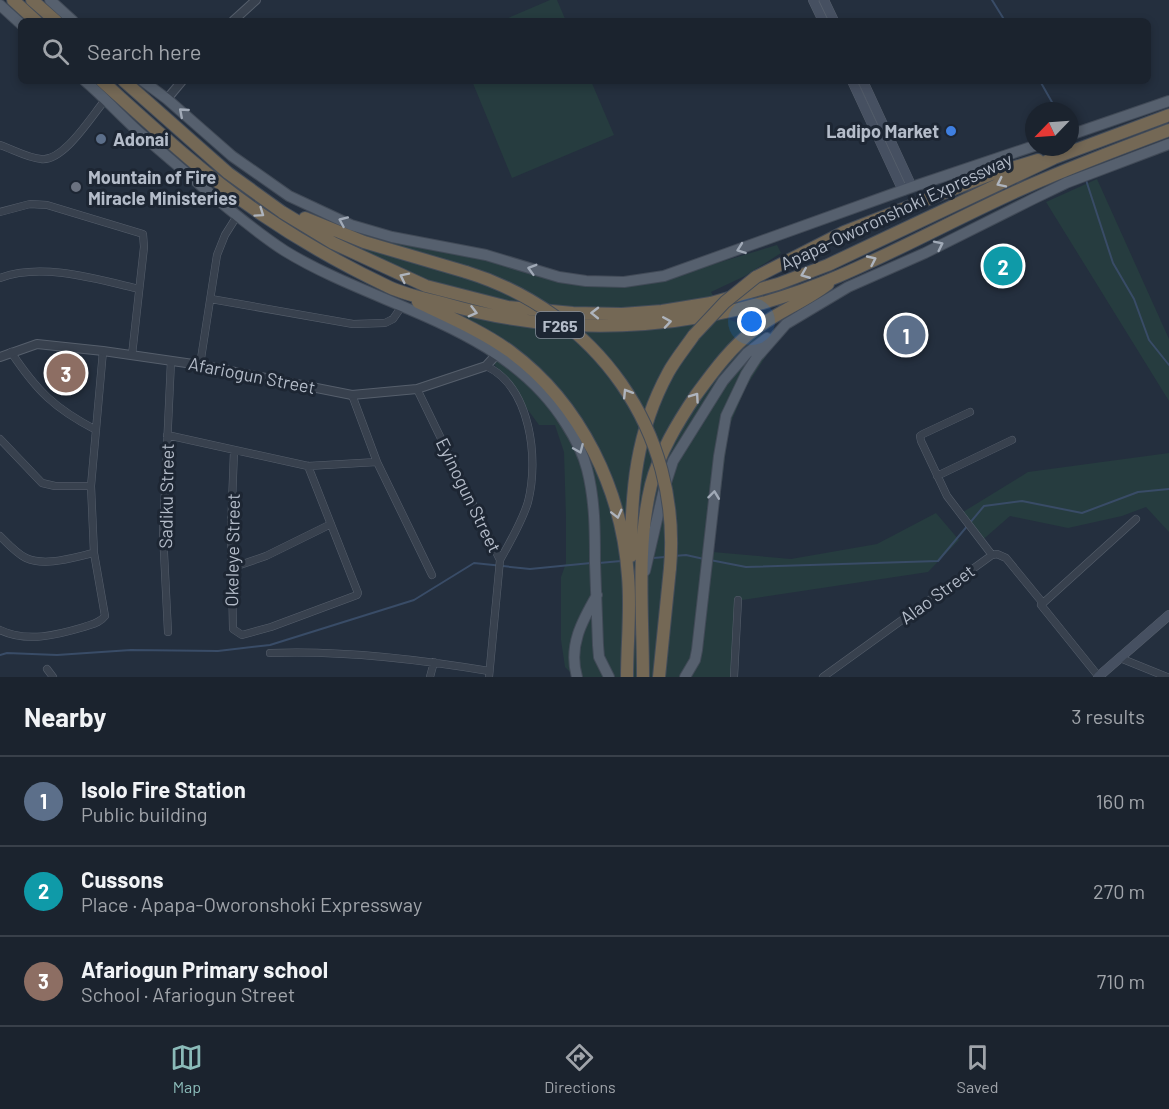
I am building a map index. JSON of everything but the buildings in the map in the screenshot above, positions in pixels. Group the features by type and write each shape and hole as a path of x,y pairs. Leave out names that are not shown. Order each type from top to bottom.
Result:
{"highway":[{"path":"13,0 33,18"},
{"path":"32,0 53,18"},
{"name":"Apapa-Oworonshoki Expressway","path":"105,84 175,147 259,213 318,251 393,289 502,318 583,327 656,323 736,309 765,301 838,276 1063,177 1092,159 1169,130"},
{"name":"Apapa-Oworonshoki Expressway","path":"127,84 228,173 282,212 333,243 420,284 456,295 508,307 573,313 622,314 662,311 711,303 777,284 828,265 1054,158 1169,115"},
{"path":"643,677 642,588 637,573 634,476 640,443 654,401 669,370 694,335 725,302 756,277 844,232 992,174 1032,161 1054,158"},
{"path":"228,173 285,208 322,226 507,287 550,312 590,345 619,379 642,417 660,463 667,490 672,528 659,677"},
{"path":"637,550 658,463 684,412 710,374 753,331 816,293 838,276"},
{"path":"393,289 456,320 501,346 544,381 569,410 592,447 607,480 616,509 637,550"},
{"path":"627,673 629,590 637,573"}],"main road":[{"path":"50,0 70,18"},
{"path":"813,0 822,18"},
{"path":"824,0 833,18"},
{"path":"0,5 18,21"},
{"path":"89,84 139,133 237,216 284,250 330,276 476,340 497,354 543,394 560,414 575,438 587,466 593,494 599,657 609,677"},
{"name":"Apapa-Oworonshoki Expressway","path":"147,84 232,156 289,196 351,225 392,237 486,255 559,277 586,282 624,282 664,276 1025,149"},
{"path":"854,84 907,189"},
{"path":"864,84 907,189"},
{"path":"1079,133 1169,101"},
{"name":"Apapa-Oworonshoki Expressway","path":"685,677 697,650 719,456 726,416 746,374 757,357 786,324 848,287 925,253 1063,177 1099,171 1169,144"},
{"path":"637,573 637,550 664,489 673,461 700,414 723,381 747,353 786,324"},
{"path":"576,677 573,651 579,627 597,595"},
{"path":"1099,677 1169,615"}],"street":[{"path":"236,18 256,0"},
{"path":"167,99 180,84"},
{"path":"0,145 42,159 50,158 62,152 106,99"},
{"path":"0,212 30,204 47,205 141,233 144,237 144,247 132,355"},
{"path":"200,365 217,255 225,235 237,216"},
{"path":"0,279 27,272 47,272 97,279 139,289"},
{"path":"211,299 353,324 385,323 393,319 402,306"},
{"name":"Afariogun Street","path":"0,357 37,344 103,351 200,365 352,395 417,389 486,366 497,354"},
{"path":"0,630 14,635 33,637 60,634 99,622 105,616 94,553 91,486 103,351"},
{"path":"11,352 28,377 45,396 67,415 96,430"},
{"name":"Sadiku Street","path":"168,632 163,533 171,361"},
{"path":"486,366 498,374 511,389 524,410 532,448 532,480 527,504 501,561"},
{"name":"Eyinogun Street","path":"417,389 501,561 489,674"},
{"path":"352,395 377,462 432,575"},
{"path":"970,412 920,436 946,496 992,555"},
{"path":"167,435 308,466 377,462"},
{"path":"0,440 42,483 55,486 91,486"},
{"path":"937,476 1012,440"},
{"name":"Okeleye Street","path":"234,451 231,568 233,629 242,635 271,627 357,595 358,590 308,466"},
{"path":"1042,602 1136,519"},
{"path":"231,568 266,556 331,524"},
{"path":"0,536 26,558 43,561 57,560 94,553"},
{"name":"Alao Street","path":"823,677 992,555 997,554 1006,558 1042,602 1042,609 1099,677"},
{"path":"734,677 738,600"},
{"path":"270,653 320,652 434,662 489,674"},
{"path":"1120,658 1167,677"},
{"path":"430,677 434,662"},
{"path":"47,669 54,677"}],"green space":[{"path":"550,0 557,0 565,18 508,18"},
{"path":"473,84 592,84 614,135 512,178"},
{"path":"1097,179 1169,339 1169,401 1046,202"},
{"path":"358,227 536,273 658,281 777,245 781,253 745,276 711,292 726,318 760,332 768,353 746,387 729,427 713,552 791,559 877,544 936,513 959,540 928,572 736,601 733,677 575,677 565,667 561,640 561,577 566,563 566,518 564,452 555,425 539,425 456,312 364,250"},
{"path":"1169,453 1169,532 1146,507 1122,516 1068,528 1010,516 979,543 963,512 1028,472"}],"waterway":[{"path":"992,0 1003,18"},
{"path":"1042,84 1052,102"},
{"path":"1086,180 1113,263 1134,299 1149,340 1169,365"},
{"path":"710,560 746,567 938,561 984,506 1022,501 1082,513 1138,492 1169,489"},
{"path":"674,556 686,555 704,559"},
{"path":"653,558 665,557"},
{"path":"599,563 621,561"},
{"path":"0,655 7,653 57,655 131,650 218,651 270,645 414,600 474,563 530,569 591,563"}],"place":[{"name":"Ladipo Market","path":"951,131"},
{"name":"Adonai","path":"101,139"},
{"name":"Mountain of Fire Miracle Ministeries","path":"76,187"},
{"name":"Cussons","path":"1003,266"},
{"name":"Isolo Fire Station","path":"906,335"},
{"name":"Afariogun Primary school","path":"66,373"}]}
